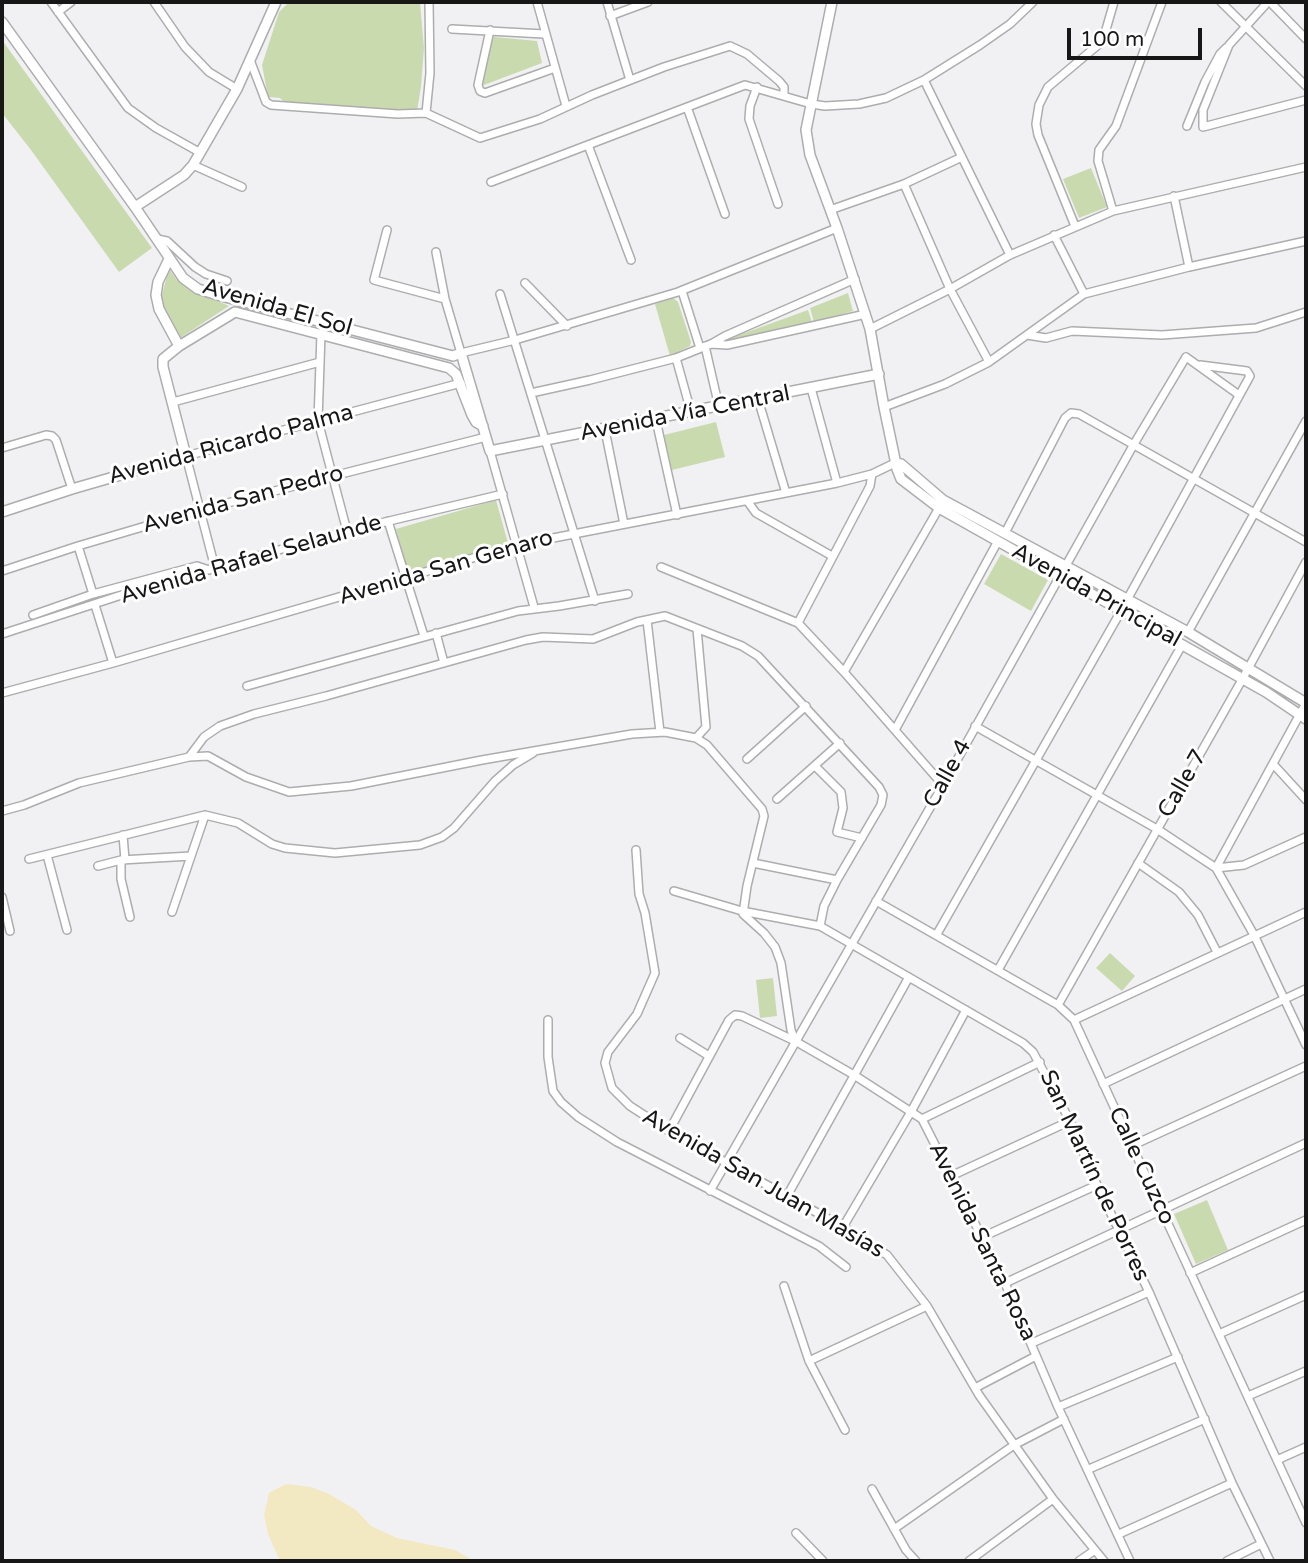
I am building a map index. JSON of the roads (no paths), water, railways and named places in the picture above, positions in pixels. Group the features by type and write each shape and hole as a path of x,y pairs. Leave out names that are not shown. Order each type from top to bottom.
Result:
{"street":[{"path":"51,2 128,108 156,128 200,152"},
{"path":"58,12 71,2"},
{"path":"153,2 185,47 209,72 237,89"},
{"path":"426,113 430,73 429,2"},
{"path":"537,2 566,106"},
{"path":"607,2 630,80"},
{"path":"610,16 644,2"},
{"name":"Avenida Principal","path":"831,2 806,130 810,155 866,314 895,463 901,479 939,508 1243,678 1304,717"},
{"path":"491,182 746,85 811,104 859,104 886,98 924,80 1010,24 1033,2"},
{"path":"1075,226 1038,135 1038,105 1048,87 1098,45 1105,33 1114,2"},
{"path":"1113,211 1098,161 1099,150 1116,126 1162,2"},
{"path":"1221,2 1306,86"},
{"path":"1187,126 1220,54 1269,2 1306,39"},
{"path":"135,206 184,175 193,165 237,89 271,3"},
{"name":"Avenida El Sol","path":"2,22 135,206 183,278 198,289 221,296 453,355 567,326 682,291 837,228"},
{"path":"452,29 544,34"},
{"path":"490,30 478,85 480,91 485,93 555,68"},
{"path":"1229,45 1203,110 1203,127 1306,100"},
{"path":"250,60 265,103 271,105 398,114 426,113 472,136 485,138 540,119 630,80 730,46 747,54 779,81 784,87 784,96"},
{"path":"924,80 1010,255"},
{"path":"757,87 750,106 749,119 778,204"},
{"path":"687,107 725,214"},
{"path":"588,145 631,260"},
{"path":"831,209 904,184 962,157"},
{"path":"193,165 242,187"},
{"path":"870,330 1010,255 1113,211 1306,167"},
{"path":"904,184 950,289 989,362"},
{"path":"1174,196 1189,267"},
{"path":"387,230 374,280 445,299"},
{"path":"1054,235 1084,294"},
{"path":"157,239 167,241 206,274 227,281"},
{"path":"884,407 945,384 989,362 1084,294 1306,241"},
{"path":"436,252 445,299 534,607"},
{"path":"169,259 158,282 156,295 159,309 179,346"},
{"path":"531,393 676,358 855,279"},
{"path":"525,284 567,326"},
{"path":"682,291 705,346 719,407"},
{"path":"500,294 595,601"},
{"path":"33,614 93,594 197,566 212,569 163,359 179,346 235,312 449,368 461,383 472,415 483,426"},
{"path":"1027,335 1046,338 1072,331 1162,335 1256,328 1306,312"},
{"path":"705,346 727,345 866,314"},
{"path":"321,334 318,421 346,531"},
{"name":"Calle 4","path":"710,1191 943,785 1134,444 1186,357 1196,364"},
{"path":"676,358 691,412"},
{"path":"173,402 320,362"},
{"path":"1128,598 1249,379 1247,371 1196,364"},
{"path":"1196,364 1240,395"},
{"name":"Avenida Vía Central","path":"490,451 879,374"},
{"name":"Avenida Ricardo Palma","path":"2,512 186,456 461,383"},
{"path":"811,388 837,483"},
{"path":"758,399 786,493"},
{"path":"1005,533 1065,418 1071,413 1079,414 1134,444 1306,542"},
{"path":"656,419 677,515"},
{"path":"1188,632 1303,431 1306,421"},
{"path":"605,430 624,524"},
{"path":"2,448 46,435 52,436 56,440 72,489"},
{"name":"Avenida San Pedro","path":"2,571 78,545 200,510 486,437"},
{"name":"Avenida Principal","path":"895,463 909,471 943,500 1128,598 1306,703"},
{"name":"Avenida San Genaro","path":"2,693 517,545 837,483 872,474 895,463"},
{"path":"798,624 870,486 872,474"},
{"name":"Avenida Rafael Selaunde","path":"2,634 346,531 503,494"},
{"path":"748,502 756,513 832,556"},
{"path":"844,672 939,508"},
{"path":"388,522 424,636"},
{"path":"895,730 998,541"},
{"path":"78,545 93,594"},
{"name":"Calle 7","path":"1058,1005 1306,562"},
{"path":"661,567 798,624 943,785"},
{"path":"247,686 534,607 559,607 628,594"},
{"path":"95,605 113,663"},
{"path":"937,934 1121,611"},
{"path":"189,757 204,737 237,719 544,637 593,639 665,616 742,646 758,656 880,787 883,795 881,805 837,880 824,906 820,926"},
{"path":"647,620 660,732"},
{"path":"696,738 706,727 697,629"},
{"path":"436,633 444,663"},
{"path":"998,970 1182,645"},
{"path":"1216,868 1304,717 1306,703"},
{"path":"747,759 806,706"},
{"path":"975,726 1157,829 1216,868 1254,935 1306,1045"},
{"path":"2,811 79,783 189,757 208,756 246,777 289,792 351,786 632,734 660,732 696,738 707,745 761,809 764,823 742,911 775,947 782,964 791,1030 795,1041"},
{"path":"777,799 840,743"},
{"path":"29,859 205,815 238,824 272,844 285,848 335,853 420,845 442,837 454,828 495,781 513,765 537,751"},
{"path":"1274,765 1306,800"},
{"path":"815,766 841,792 843,808 837,832 862,838"},
{"path":"172,912 205,815"},
{"path":"123,835 121,879 130,917"},
{"path":"1216,868 1244,865 1306,837"},
{"name":"Avenida San Juan Masías","path":"636,849 639,894 645,912 655,973 637,1014 608,1052 605,1063 612,1088 620,1098 670,1131 843,1227 887,1255 927,1306 975,1388 1014,1445 1053,1499 1104,1561"},
{"path":"47,855 67,930"},
{"path":"98,866 123,860 191,856"},
{"path":"753,863 837,880"},
{"path":"1138,863 1179,892 1198,915 1217,953"},
{"name":"San Martín de Porres","path":"674,891 742,911 820,926 1023,1043 1040,1062 1149,1292 1232,1483 1270,1561"},
{"path":"2,897 10,931"},
{"name":"Calle Cuzco","path":"876,901 1058,1005 1074,1020 1306,1523"},
{"path":"1074,1020 1306,912"},
{"path":"786,1196 909,977"},
{"path":"1103,1084 1306,989"},
{"path":"843,1227 912,1110 966,1010"},
{"name":"Avenida Santa Rosa","path":"709,1056 729,1020 735,1015 742,1016 795,1041 912,1110 922,1119 1004,1283 1130,1561"},
{"path":"548,1020 548,1057 553,1091 578,1117 617,1142 819,1246 846,1268"},
{"path":"670,1131 709,1056 680,1038"},
{"path":"922,1119 1040,1062"},
{"path":"1131,1146 1306,1066"},
{"path":"951,1176 1070,1121"},
{"path":"1004,1283 1306,1143"},
{"path":"980,1238 1097,1185"},
{"path":"1190,1273 1306,1220"},
{"path":"784,1286 809,1361 845,1430"},
{"path":"1032,1343 1149,1292"},
{"path":"1219,1335 1306,1295"},
{"path":"809,1361 927,1306"},
{"path":"975,1388 1036,1356"},
{"path":"1058,1407 1178,1357"},
{"path":"1248,1396 1306,1371"},
{"path":"894,1529 1014,1445 1064,1419"},
{"path":"1089,1469 1205,1419"},
{"path":"1277,1460 1306,1447"},
{"path":"1119,1534 1232,1483"},
{"path":"872,1489 916,1561"},
{"path":"969,1561 1053,1499"},
{"path":"796,1533 823,1561"},
{"path":"1227,1561 1261,1544"},
{"path":"1079,1561 1095,1550"}]}
